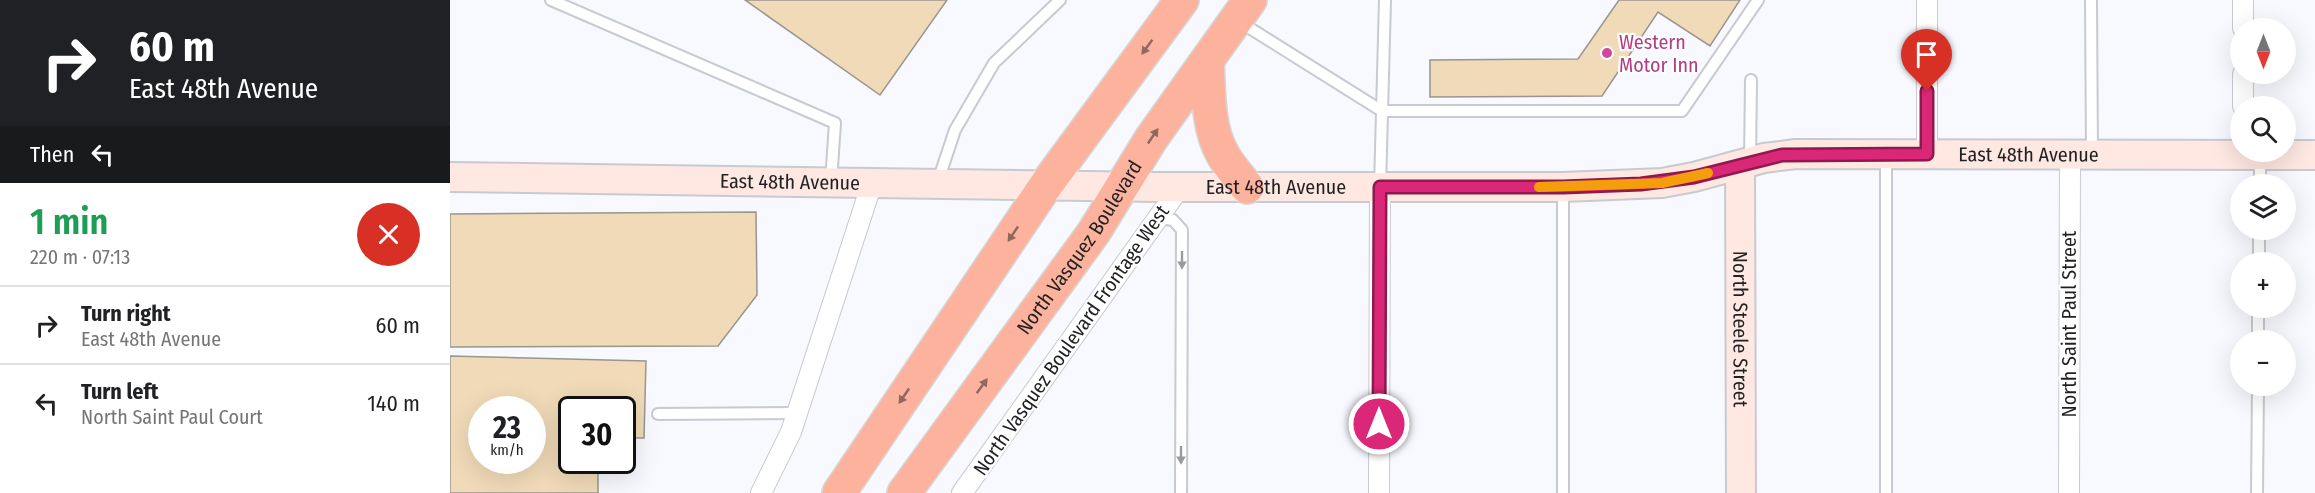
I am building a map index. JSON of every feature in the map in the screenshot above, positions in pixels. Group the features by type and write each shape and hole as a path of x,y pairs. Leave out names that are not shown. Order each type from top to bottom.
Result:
{"highway":[{"path":"839,493 1046,185 1182,0"},
{"name":"North Vasquez Boulevard","path":"904,493 1094,232 1151,139 1243,10"},
{"path":"1207,61 1209,98 1215,138 1227,162 1248,187"}],"street":[{"path":"1927,0 1927,154"},
{"path":"2243,0 2243,18"},
{"name":"East 48th Avenue","path":"450,177 1180,187 1563,187 1662,183 1788,154 2230,154"},
{"name":"North Saint Paul Street","path":"2069,493 2081,154"},
{"name":"East 48th Avenue","path":"2296,155 2315,155"},
{"name":"North Steele Street","path":"1741,493 1745,164"},
{"path":"761,493 791,432 872,183"},
{"name":"North Vasquez Boulevard Frontage West","path":"962,493 1180,187"},
{"path":"1379,493 1380,187"},
{"path":"982,466 982,493"}],"lane":[{"path":"551,0 835,123 831,183"},
{"path":"937,184 955,130 994,63 1060,0"},
{"path":"1380,187 1385,0"},
{"path":"1243,10 1382,111 1682,111 1758,0"},
{"path":"2081,154 2091,0"},
{"path":"1745,164 1751,80"},
{"path":"1886,154 1886,493"},
{"path":"1563,187 1563,493"},
{"path":"1159,218 1177,222 1182,230 1181,493"},
{"path":"2257,493 2258,396"},
{"path":"658,414 797,413"}],"building":[{"path":"745,0 947,0 880,95"},
{"name":"Western Motor Inn","path":"1619,0 1740,0 1710,46 1658,12 1602,96 1430,97 1430,60 1578,59"},
{"path":"756,212 757,295 718,346 450,347 450,214"},
{"path":"450,356 646,361 644,438 636,438 636,396 558,396 558,474 598,474 598,493 450,493"}],"slow traffic":[{"path":"1539,187 1662,183 1708,173"}],"place":[{"name":"Western Motor Inn","path":"1607,53"}],"route":[{"path":"1379,424 1380,187 1563,187 1662,183 1782,155 1927,154 1927,91"}]}
